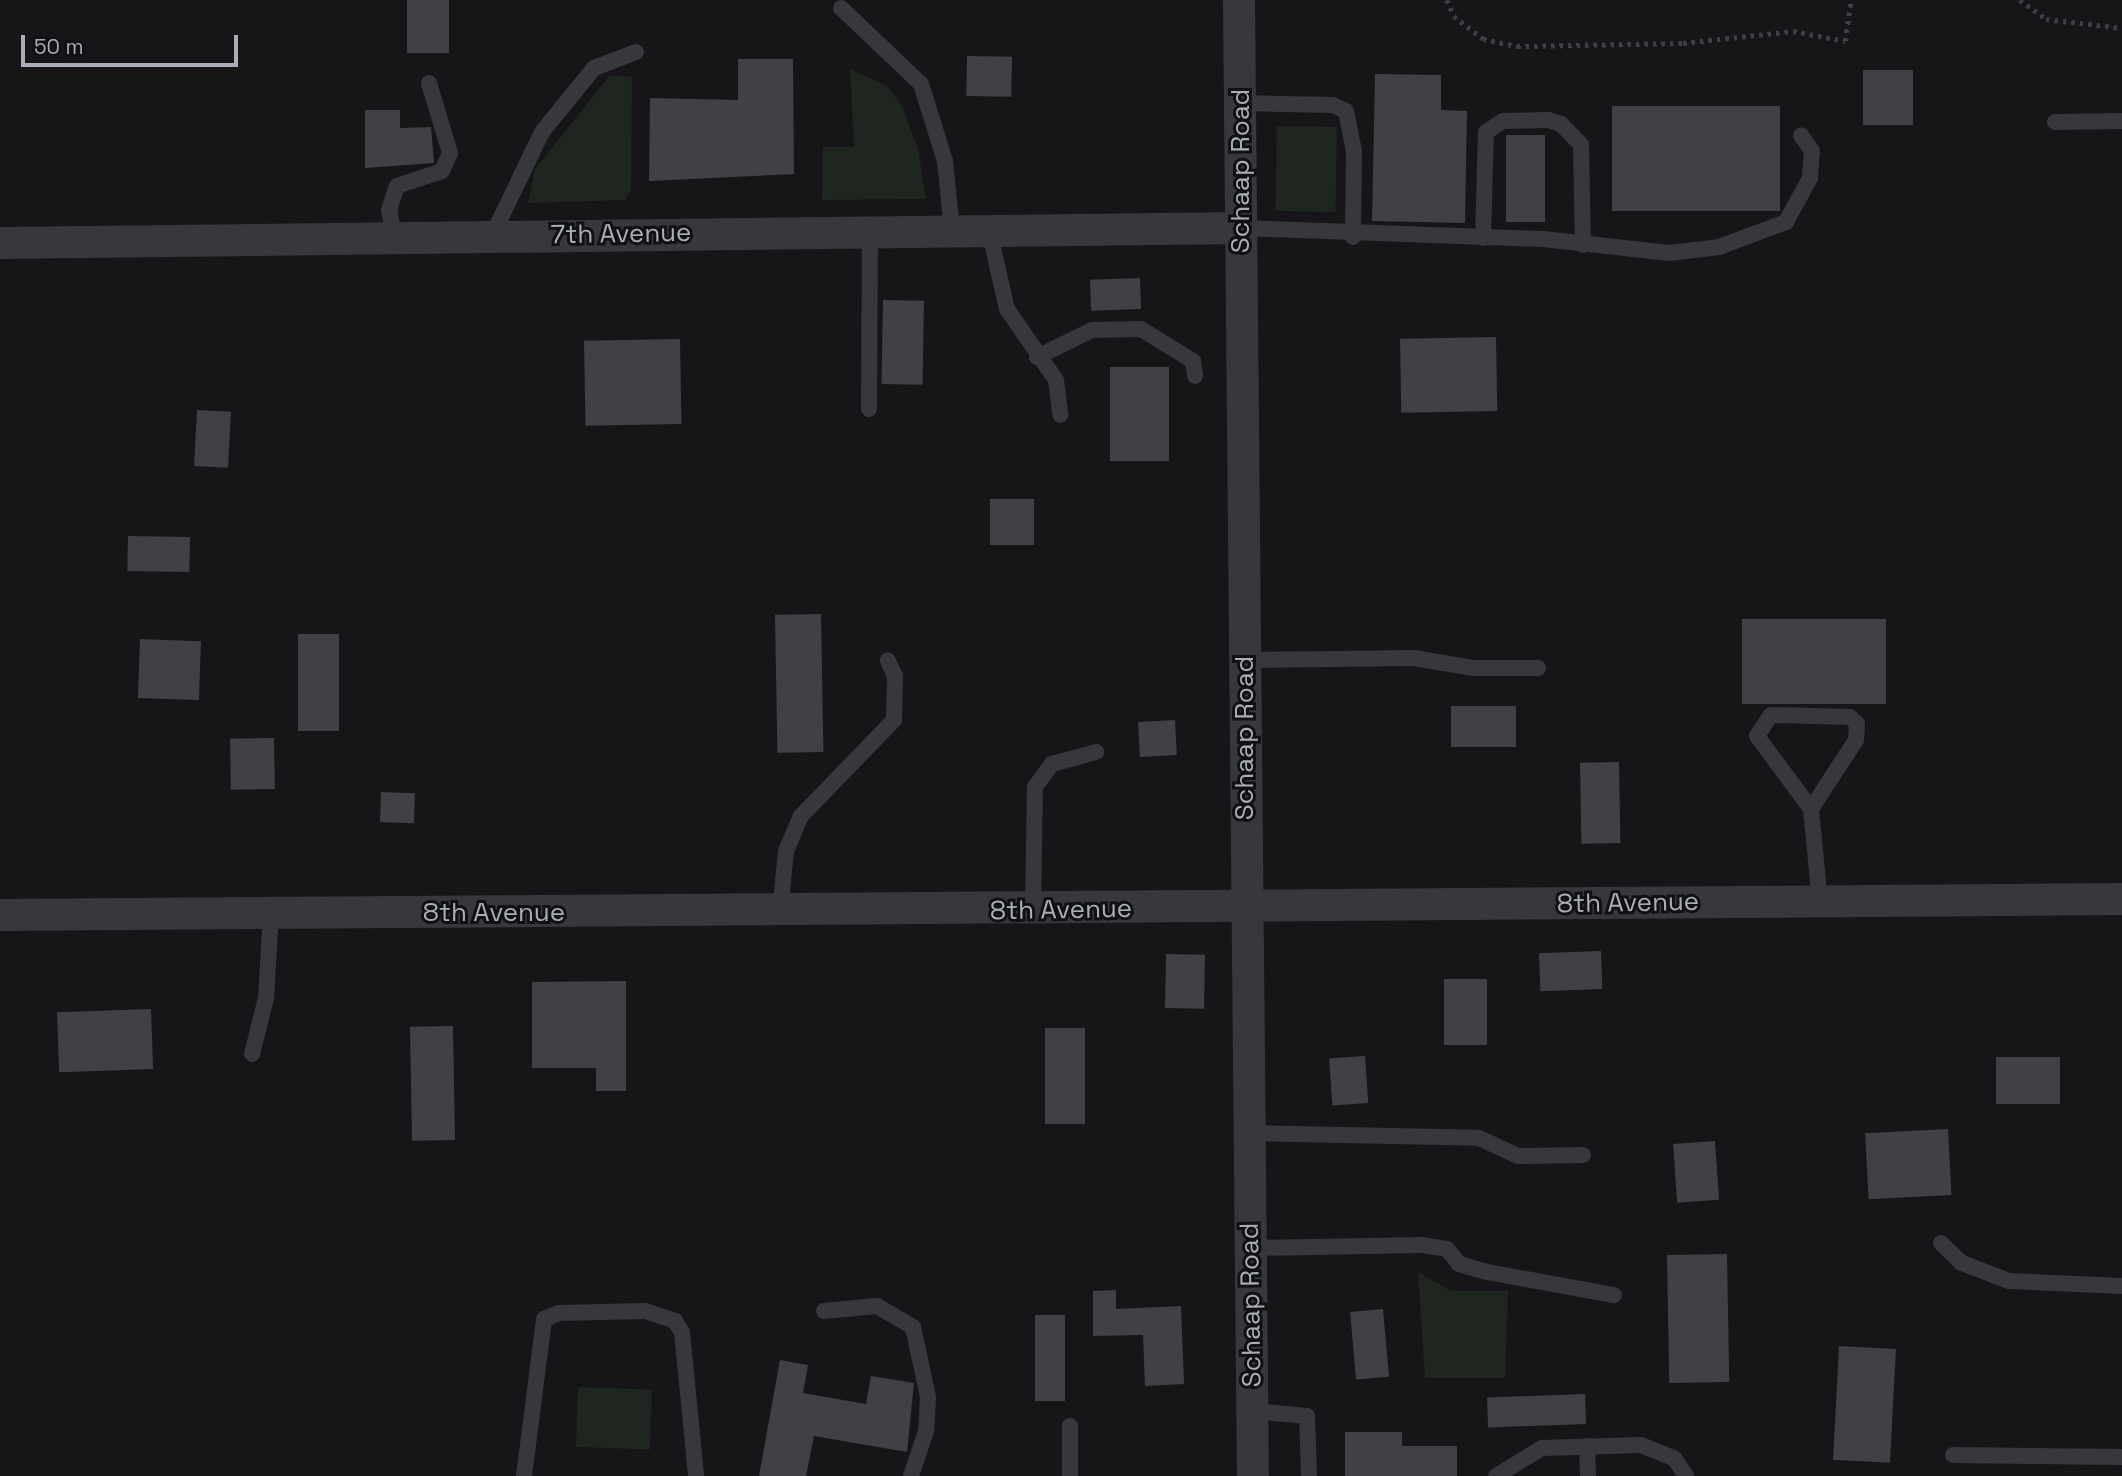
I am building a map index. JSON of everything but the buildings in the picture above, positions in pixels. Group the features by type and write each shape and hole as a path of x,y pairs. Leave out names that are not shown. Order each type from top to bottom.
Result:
{"street":[{"name":"Schaap Road","path":"1239,0 1253,1476"},
{"name":"7th Avenue","path":"0,243 1241,228"},
{"name":"8th Avenue","path":"0,915 1033,911 2122,899"}],"lane":[{"path":"841,8 921,84 945,161 952,230"},
{"path":"492,236 542,132 594,68 636,52"},
{"path":"394,237 389,210 397,187 442,171 450,153 429,83"},
{"path":"1240,103 1333,105 1346,111 1354,151 1353,237"},
{"path":"1483,238 1486,132 1503,121 1548,120 1561,124 1581,145 1583,245"},
{"path":"2055,122 2122,121"},
{"path":"1241,228 1353,237 1483,238 1668,253 1767,234 1786,222 1811,178 1812,150 1801,135"},
{"path":"989,230 1007,309 1037,357 1056,380 1060,415"},
{"path":"869,409 870,231"},
{"path":"1037,357 1092,330 1141,329 1193,361 1195,376"},
{"path":"1245,660 1414,658 1474,668 1538,668"},
{"path":"780,912 786,852 801,816 894,720 895,676 888,661"},
{"path":"1811,809 1856,740 1857,724 1850,717 1771,715 1759,727 1759,741 1811,809 1820,902"},
{"path":"1033,911 1035,787 1052,764 1096,752"},
{"path":"252,1054 265,998 271,914"},
{"path":"1249,1133 1479,1138 1518,1156 1583,1156"},
{"path":"1941,1243 1962,1263 2010,1281 2122,1286"},
{"path":"1250,1248 1422,1245 1447,1249 1459,1264 1487,1272 1614,1295"},
{"path":"824,1311 877,1307 913,1327 928,1397 926,1431 911,1476"},
{"path":"524,1476 544,1319 559,1312 645,1311 675,1321 682,1332 696,1476"},
{"path":"1252,1411 1305,1414 1309,1476"},
{"path":"1070,1426 1070,1476"},
{"path":"1496,1476 1542,1448 1587,1446 1654,1447 1674,1458 1686,1476"},
{"path":"1587,1446 1588,1476"},
{"path":"1953,1455 2122,1457"}],"path":[{"path":"1447,0 1454,16 1483,39 1517,46 1683,43 1793,31 1845,41 1851,0"},
{"path":"2020,0 2046,19 2122,28"}],"shaded area":[{"path":"850,69 887,86 902,106 918,149 926,199 822,200 823,147 854,147"},
{"path":"610,75 632,77 631,190 625,200 528,203 535,169"},
{"path":"1277,126 1337,127 1336,212 1276,211"},
{"path":"1418,1272 1451,1291 1508,1291 1505,1378 1425,1378"},
{"path":"578,1387 652,1390 650,1450 576,1447"}]}
